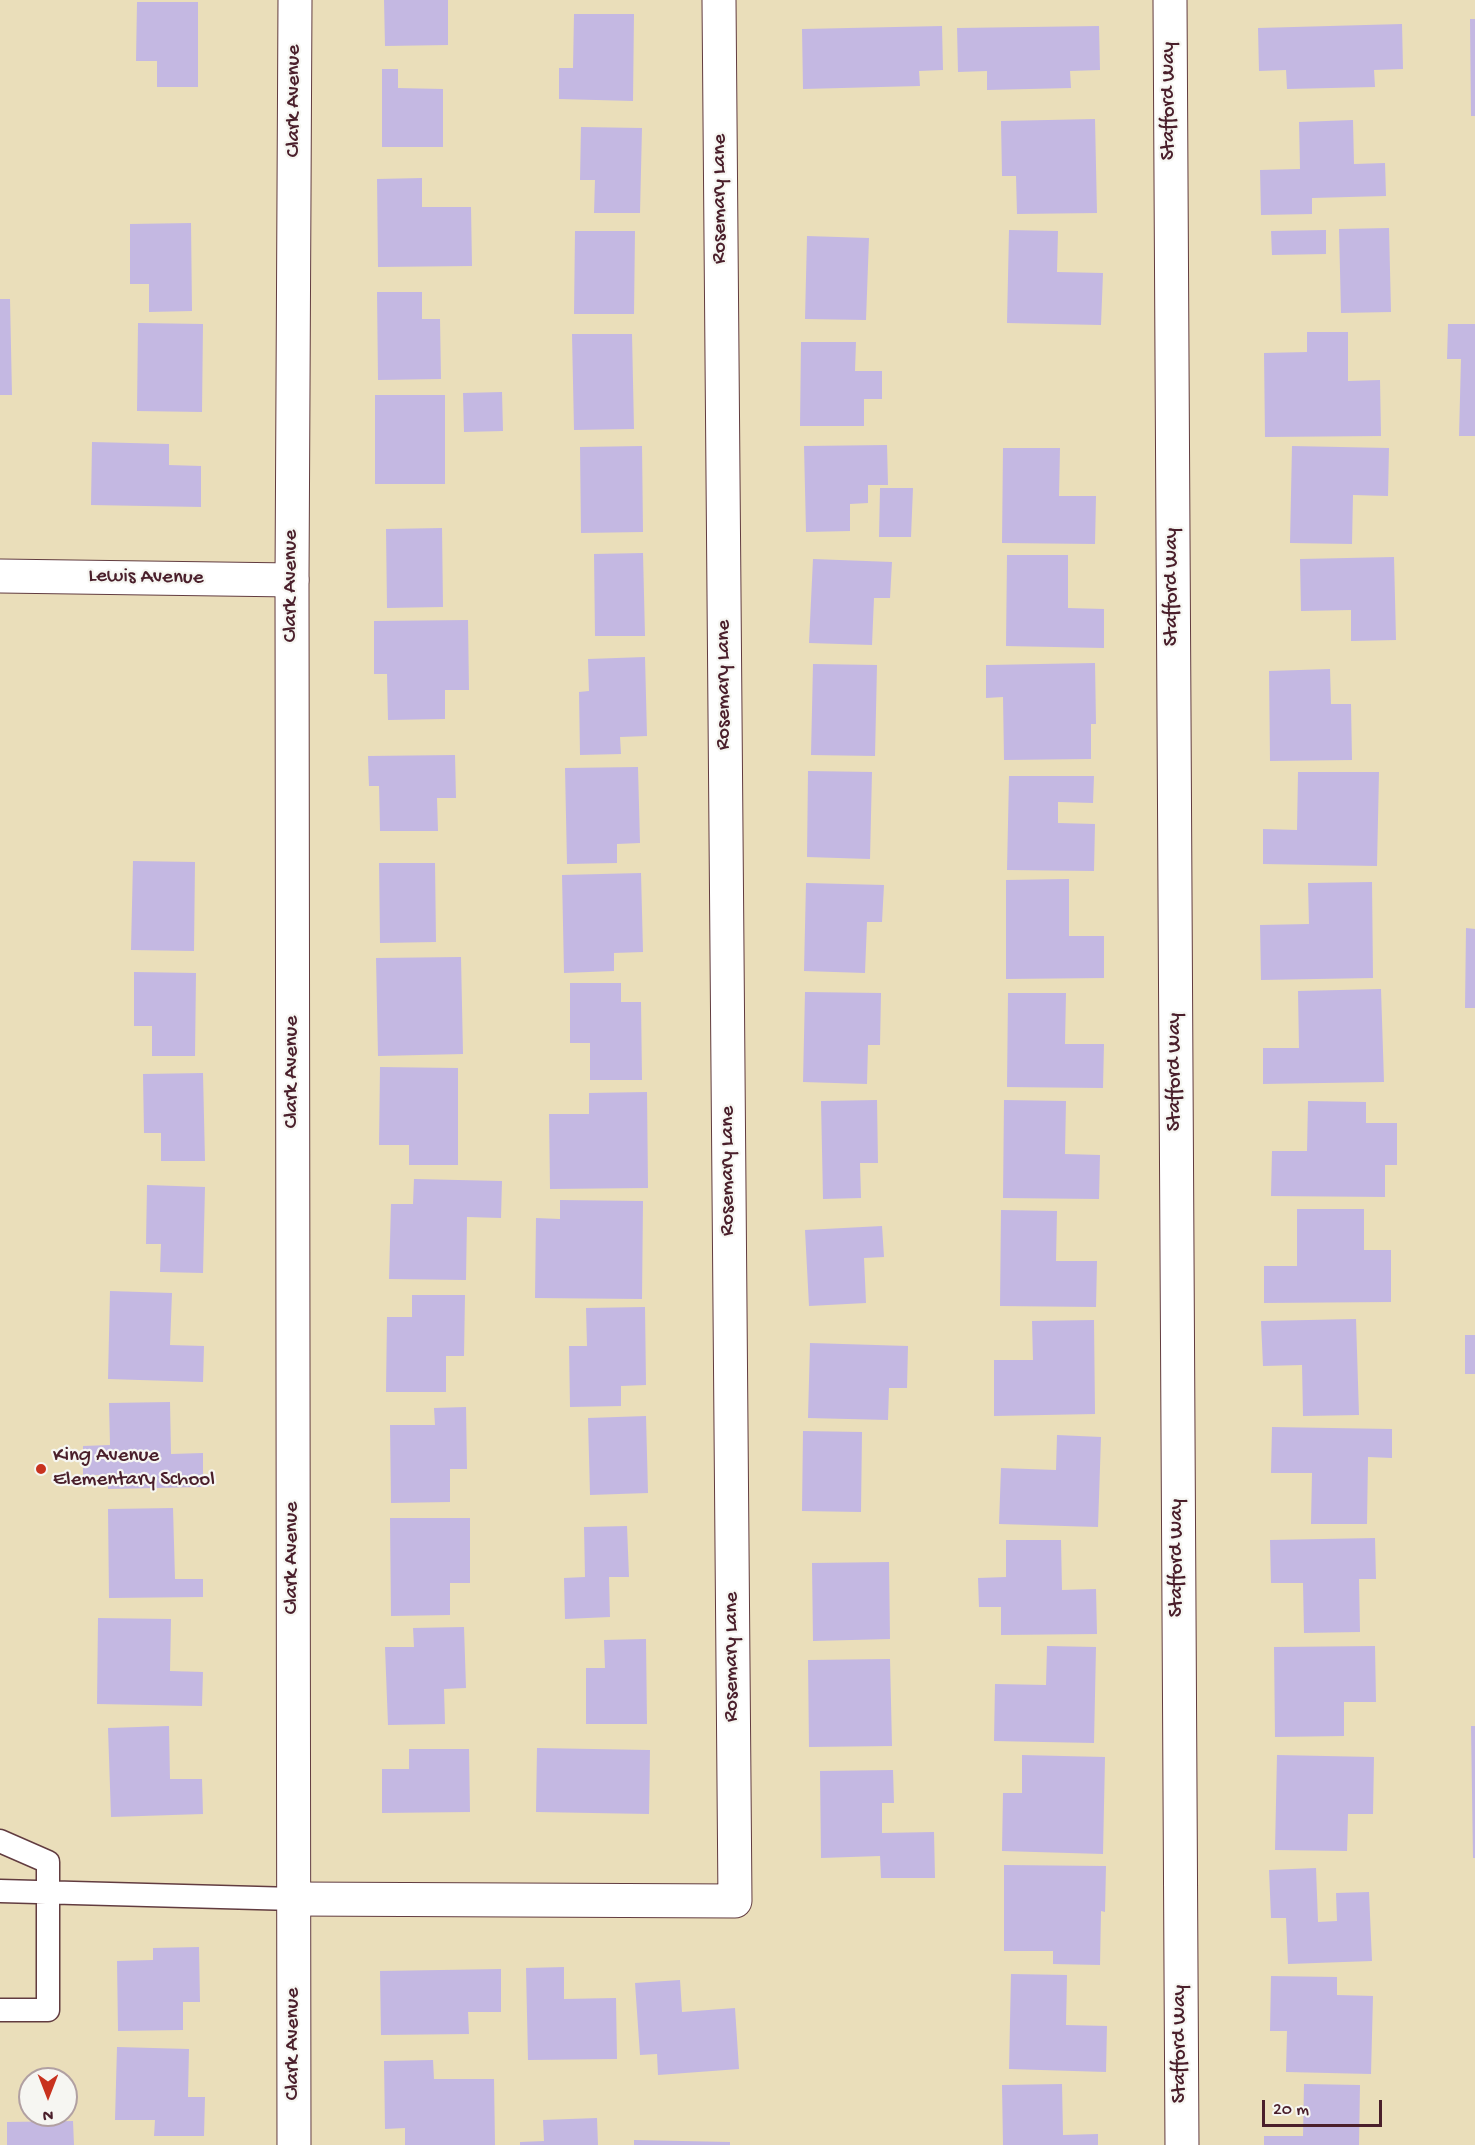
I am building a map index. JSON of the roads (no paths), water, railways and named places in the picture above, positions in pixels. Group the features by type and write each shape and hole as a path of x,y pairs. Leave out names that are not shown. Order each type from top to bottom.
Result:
{"street":[{"name":"Clark Avenue","path":"294,2145 292,579 295,0"},
{"name":"Rosemary Lane","path":"294,1899 735,1901 719,0"},
{"name":"Stafford Way","path":"1170,0 1182,2145"},
{"name":"Lewis Avenue","path":"0,576 292,579"}],"lane":[{"path":"0,1841 48,1862 48,2010 0,2010"},
{"path":"0,1891 294,1899"}],"place":[{"name":"King Avenue Elementary School","path":"41,1469"}]}
